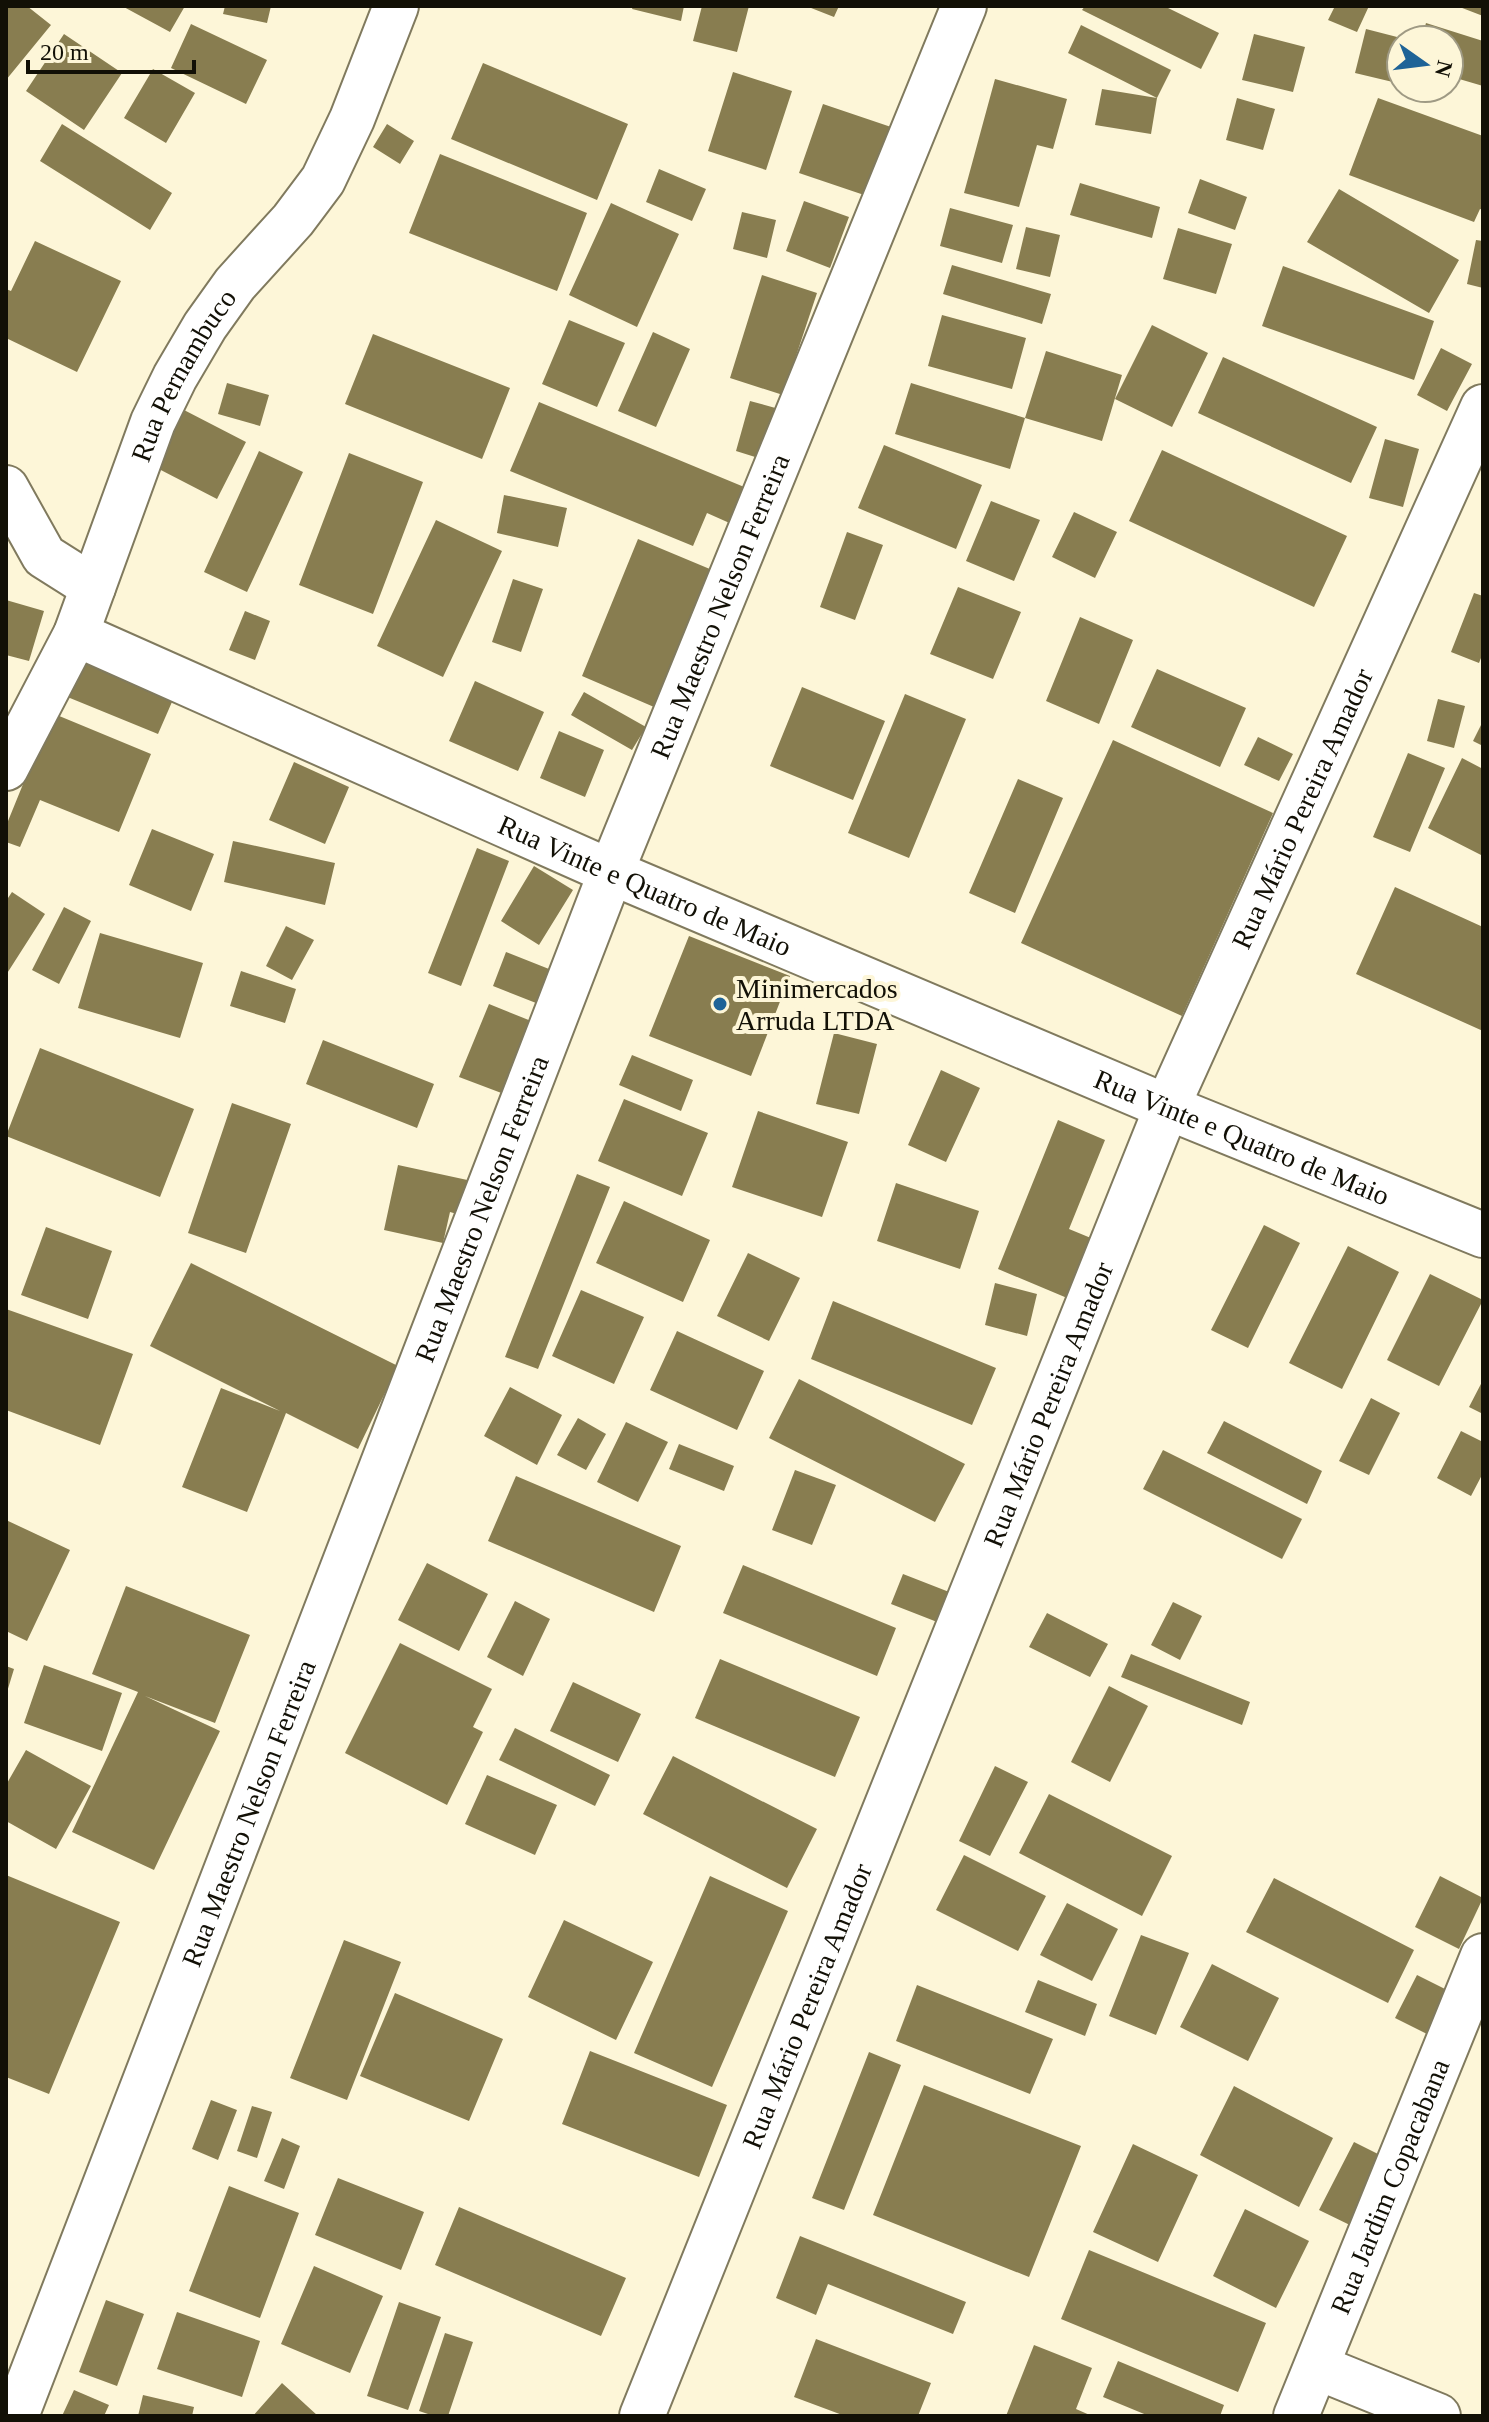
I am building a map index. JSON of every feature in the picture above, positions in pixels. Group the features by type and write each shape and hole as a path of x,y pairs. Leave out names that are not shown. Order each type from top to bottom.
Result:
{"street":[{"name":"Rua Pernambuco","path":"6,768 76,634 153,422 175,377 205,326 235,284 293,220 323,180 352,119 396,6"},
{"name":"Rua Maestro Nelson Ferreira","path":"16,2416 611,872 964,6"},
{"name":"Rua Mário Pereira Amador","path":"642,2416 1167,1107 1483,407"},
{"path":"6,488 44,556 93,587"},
{"name":"Rua Vinte e Quatro de Maio","path":"76,634 611,872 1167,1107 1483,1235"},
{"name":"Rua Jardim Copacabana","path":"1296,2416 1483,1956"},
{"path":"1317,2367 1438,2416"}],"building":[{"path":"6,6 27,6 51,25 6,80"},
{"path":"122,6 185,6 170,32"},
{"path":"225,6 271,6 267,23 223,14"},
{"path":"633,6 684,6 681,21 632,9"},
{"path":"702,6 749,6 737,52 693,41"},
{"path":"806,6 839,6 834,17"},
{"path":"1085,6 1164,6 1219,33 1201,69 1082,10"},
{"path":"1335,6 1369,6 1357,32 1328,20"},
{"path":"1457,6 1483,6 1483,16"},
{"path":"191,24 267,60 246,104 171,68"},
{"path":"1081,25 1171,70 1157,98 1068,53"},
{"path":"1366,29 1385,34 1385,80 1355,73"},
{"path":"64,34 122,73 84,130 26,91"},
{"path":"1254,34 1305,47 1293,92 1242,80"},
{"path":"1465,35 1483,41 1483,86 1465,81"},
{"path":"483,63 628,124 597,200 451,139"},
{"path":"153,69 195,93 166,143 124,118"},
{"path":"733,72 792,91 766,170 708,151"},
{"path":"995,79 1067,99 1053,149 1037,145 1019,207 964,193"},
{"path":"1102,89 1157,98 1151,134 1095,125"},
{"path":"1237,98 1275,109 1263,150 1226,140"},
{"path":"1378,98 1385,101 1385,104 1395,104 1483,136 1483,210 1480,209 1474,222 1349,175"},
{"path":"823,104 894,128 870,197 799,173"},
{"path":"62,124 172,193 150,230 40,161"},
{"path":"387,124 414,141 400,164 373,147"},
{"path":"440,154 587,213 557,291 409,233"},
{"path":"659,169 706,189 692,221 646,202"},
{"path":"1200,179 1247,197 1235,230 1188,213"},
{"path":"1080,183 1160,207 1152,238 1070,215"},
{"path":"1339,189 1459,260 1429,313 1307,242"},
{"path":"804,201 849,217 830,268 786,251"},
{"path":"611,203 679,234 637,327 569,295"},
{"path":"950,208 1013,225 1002,263 940,246"},
{"path":"742,212 776,220 767,258 733,249"},
{"path":"1026,227 1060,235 1050,277 1016,269"},
{"path":"1178,228 1232,244 1216,294 1163,279"},
{"path":"1476,240 1483,241 1483,288 1467,284"},
{"path":"35,241 121,281 77,372 6,338 6,289 11,291"},
{"path":"952,265 1051,294 1042,324 943,294"},
{"path":"1283,266 1434,321 1414,380 1262,326"},
{"path":"762,275 817,293 783,395 730,378"},
{"path":"942,315 1026,338 1012,389 928,366"},
{"path":"569,320 625,343 597,407 542,384"},
{"path":"1152,325 1208,353 1172,427 1115,399"},
{"path":"653,332 690,349 656,427 618,411"},
{"path":"373,334 510,388 482,459 345,404"},
{"path":"1441,348 1472,364 1447,411 1417,395"},
{"path":"1046,351 1122,375 1102,441 1025,418"},
{"path":"1223,357 1377,427 1351,483 1198,413"},
{"path":"227,383 269,395 260,426 218,414"},
{"path":"911,383 1025,418 1010,469 895,434"},
{"path":"750,401 779,409 765,460 736,451"},
{"path":"539,402 749,489 734,525 707,513 693,546 510,471"},
{"path":"184,410 246,442 217,499 155,467"},
{"path":"1385,439 1419,449 1403,507 1369,498"},
{"path":"884,445 982,485 956,549 858,508"},
{"path":"1162,450 1347,536 1314,607 1129,521"},
{"path":"259,451 303,472 247,592 204,572"},
{"path":"349,453 423,482 373,614 299,585"},
{"path":"504,495 567,508 558,547 497,533"},
{"path":"991,501 1040,520 1014,581 966,561"},
{"path":"1074,512 1117,532 1095,578 1052,557"},
{"path":"436,520 502,551 443,677 377,646"},
{"path":"847,532 883,545 855,620 820,607"},
{"path":"638,539 717,572 661,710 582,676"},
{"path":"513,579 543,589 521,652 492,642"},
{"path":"958,587 1021,612 993,679 930,654"},
{"path":"1474,593 1483,596 1483,653 1479,663 1451,652"},
{"path":"6,600 44,611 29,661 6,655"},
{"path":"245,611 270,621 255,660 229,650"},
{"path":"1080,617 1133,640 1099,724 1046,701"},
{"path":"80,656 175,695 158,734 65,696"},
{"path":"1157,669 1246,708 1220,767 1131,727"},
{"path":"475,681 544,712 518,771 449,741"},
{"path":"802,687 885,721 853,800 770,766"},
{"path":"584,692 646,727 632,750 571,715"},
{"path":"905,694 966,719 909,858 848,833"},
{"path":"1438,699 1465,706 1454,748 1427,741"},
{"path":"52,713 151,754 119,832 40,800 20,847 6,842 6,826"},
{"path":"1483,721 1483,746 1473,741"},
{"path":"559,731 604,750 585,797 540,778"},
{"path":"1258,737 1293,754 1279,781 1244,765"},
{"path":"1113,740 1273,813 1182,1016 1021,943"},
{"path":"1408,753 1445,768 1410,852 1373,837"},
{"path":"1462,758 1483,769 1483,856 1428,828"},
{"path":"294,762 349,787 325,844 269,820"},
{"path":"1018,779 1063,798 1015,913 969,893"},
{"path":"152,829 214,854 191,911 129,885"},
{"path":"233,841 335,863 325,905 224,882"},
{"path":"477,848 509,861 461,986 428,973"},
{"path":"534,866 573,890 539,945 501,921"},
{"path":"1395,887 1483,927 1483,1031 1356,974"},
{"path":"12,892 45,914 6,975 6,901"},
{"path":"64,907 91,921 59,984 32,970"},
{"path":"286,926 314,940 292,980 266,966"},
{"path":"100,933 203,963 180,1038 78,1008"},
{"path":"689,936 790,976 751,1076 649,1036"},
{"path":"506,952 549,969 536,1003 493,986"},
{"path":"241,971 296,989 285,1023 230,1006"},
{"path":"489,1004 541,1025 512,1097 459,1077"},
{"path":"834,1033 877,1044 859,1114 816,1104"},
{"path":"323,1040 434,1084 417,1128 306,1084"},
{"path":"40,1048 194,1109 160,1197 6,1136"},
{"path":"632,1055 693,1080 681,1111 619,1085"},
{"path":"941,1070 980,1088 946,1162 908,1145"},
{"path":"624,1099 708,1133 682,1196 598,1161"},
{"path":"232,1103 291,1124 246,1253 188,1233"},
{"path":"758,1111 848,1142 822,1217 732,1187"},
{"path":"1058,1120 1105,1140 1069,1229 1103,1243 1079,1303 998,1269"},
{"path":"398,1165 472,1181 464,1216 450,1212 443,1243 384,1230"},
{"path":"577,1174 610,1187 538,1369 505,1357"},
{"path":"896,1183 979,1211 960,1269 877,1241"},
{"path":"624,1201 710,1240 683,1302 596,1263"},
{"path":"1264,1225 1300,1243 1248,1348 1211,1330"},
{"path":"46,1227 112,1251 88,1319 21,1295"},
{"path":"1348,1246 1399,1272 1342,1389 1289,1363"},
{"path":"748,1253 800,1278 769,1341 717,1316"},
{"path":"191,1263 398,1366 358,1449 286,1413 247,1512 182,1487 221,1388 280,1411 150,1346"},
{"path":"1430,1274 1483,1300 1439,1386 1387,1360"},
{"path":"995,1283 1037,1294 1027,1336 985,1325"},
{"path":"581,1290 644,1317 614,1384 552,1356"},
{"path":"833,1301 996,1368 972,1425 811,1359"},
{"path":"6,1309 133,1354 100,1445 6,1410"},
{"path":"677,1331 764,1371 737,1430 650,1390"},
{"path":"799,1379 965,1464 935,1522 769,1438"},
{"path":"1483,1380 1483,1414 1469,1407"},
{"path":"510,1387 562,1415 537,1465 484,1436"},
{"path":"1371,1398 1400,1413 1369,1475 1339,1461"},
{"path":"578,1418 606,1434 586,1470 557,1455"},
{"path":"1224,1421 1322,1471 1307,1504 1207,1453"},
{"path":"626,1422 668,1442 638,1502 597,1482"},
{"path":"1461,1431 1483,1442 1483,1473 1471,1496 1437,1478"},
{"path":"679,1444 734,1466 724,1491 669,1469"},
{"path":"1163,1450 1302,1519 1282,1559 1143,1489"},
{"path":"795,1470 836,1485 812,1545 772,1530"},
{"path":"516,1476 681,1546 654,1612 488,1541"},
{"path":"6,1520 70,1550 27,1641 6,1631"},
{"path":"427,1563 488,1594 459,1651 398,1620"},
{"path":"743,1565 896,1628 877,1676 723,1613"},
{"path":"903,1574 962,1597 950,1627 891,1604"},
{"path":"126,1586 250,1635 215,1723 145,1696 220,1731 154,1870 72,1832 138,1692 92,1674"},
{"path":"515,1601 550,1619 523,1676 487,1657"},
{"path":"1173,1602 1202,1616 1180,1660 1151,1645"},
{"path":"1047,1613 1108,1644 1090,1677 1029,1647"},
{"path":"400,1643 492,1689 473,1727 483,1732 447,1805 345,1753"},
{"path":"1131,1654 1250,1702 1242,1725 1121,1677"},
{"path":"720,1659 860,1717 835,1777 695,1718"},
{"path":"44,1665 122,1693 102,1751 24,1723"},
{"path":"6,1666 14,1669 7,1692 6,1692"},
{"path":"573,1682 641,1714 618,1762 550,1731"},
{"path":"1109,1686 1148,1706 1110,1782 1071,1762"},
{"path":"515,1728 610,1775 595,1806 499,1760"},
{"path":"26,1750 91,1786 56,1849 6,1821 6,1785"},
{"path":"673,1756 817,1829 787,1888 643,1814"},
{"path":"995,1766 1028,1782 990,1856 959,1841"},
{"path":"487,1775 557,1805 535,1855 465,1824"},
{"path":"1049,1794 1172,1856 1142,1916 1019,1853"},
{"path":"964,1855 1046,1896 1018,1951 936,1910"},
{"path":"6,1875 120,1922 49,2094 6,2077"},
{"path":"710,1876 788,1911 712,2087 634,2053"},
{"path":"1440,1876 1483,1898 1459,1949 1415,1927"},
{"path":"1274,1878 1414,1950 1388,2003 1246,1932"},
{"path":"1067,1903 1118,1929 1092,1981 1040,1955"},
{"path":"564,1920 653,1962 616,2040 528,1997"},
{"path":"1141,1935 1189,1953 1156,2035 1109,2016"},
{"path":"344,1940 401,1962 347,2100 290,2078"},
{"path":"1212,1964 1279,1998 1248,2061 1180,2027"},
{"path":"1417,1975 1449,1991 1427,2034 1395,2018"},
{"path":"1038,1980 1097,2004 1085,2036 1025,2012"},
{"path":"917,1985 1053,2039 1030,2094 896,2041"},
{"path":"395,1993 503,2039 469,2121 360,2076"},
{"path":"590,2051 727,2105 699,2177 562,2124"},
{"path":"869,2052 901,2065 844,2210 812,2198"},
{"path":"924,2085 1081,2146 1029,2277 873,2215"},
{"path":"1234,2086 1333,2138 1299,2207 1200,2155"},
{"path":"211,2100 237,2110 218,2160 192,2149"},
{"path":"252,2106 272,2112 257,2158 237,2151"},
{"path":"282,2138 300,2146 284,2189 264,2181"},
{"path":"1354,2142 1390,2160 1356,2228 1319,2210"},
{"path":"1133,2144 1198,2175 1158,2262 1093,2232"},
{"path":"338,2178 424,2212 401,2270 315,2235"},
{"path":"229,2186 299,2213 260,2318 189,2291"},
{"path":"459,2207 626,2278 601,2336 435,2265"},
{"path":"1245,2209 1309,2241 1276,2308 1213,2276"},
{"path":"800,2236 966,2302 953,2334 828,2284 816,2315 776,2298"},
{"path":"1089,2250 1266,2323 1238,2392 1061,2319"},
{"path":"314,2266 383,2296 350,2373 281,2344"},
{"path":"106,2300 144,2314 117,2386 79,2372"},
{"path":"399,2302 441,2317 408,2410 367,2396"},
{"path":"177,2312 260,2341 242,2397 157,2369"},
{"path":"445,2333 473,2342 448,2416 434,2416 419,2411"},
{"path":"816,2339 931,2383 918,2416 845,2416 794,2397"},
{"path":"1034,2345 1092,2368 1076,2409 1092,2416 1006,2416"},
{"path":"1118,2361 1224,2405 1220,2416 1149,2416 1103,2397"},
{"path":"282,2383 318,2416 253,2416"},
{"path":"74,2390 109,2405 104,2416 62,2416"},
{"path":"143,2395 194,2407 192,2416 138,2416"}],"place":[{"name":"Minimercados Arruda LTDA","path":"720,1004"}]}
